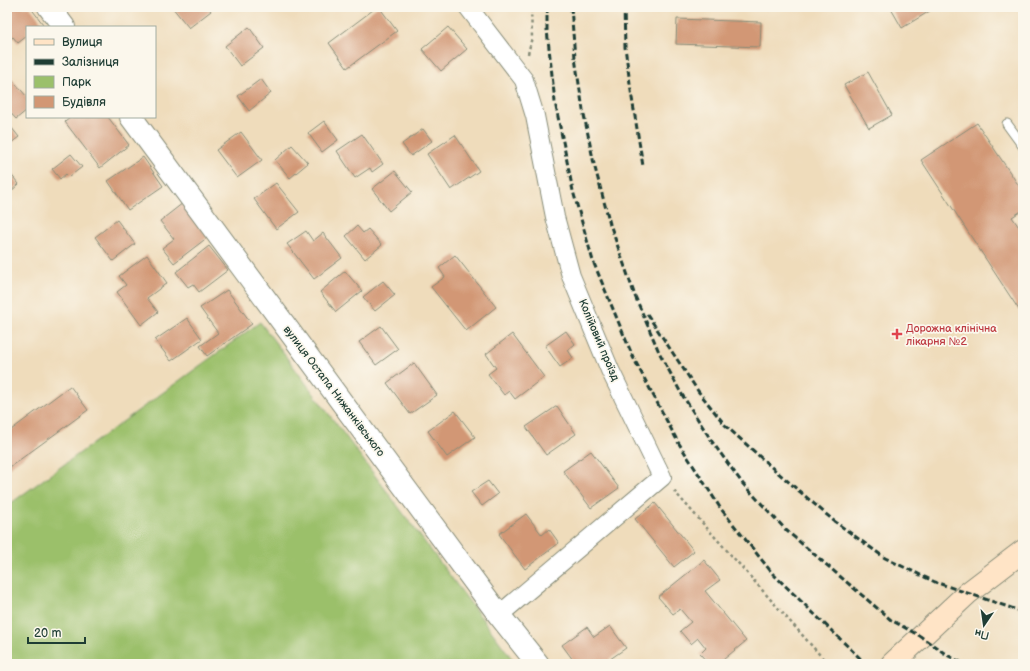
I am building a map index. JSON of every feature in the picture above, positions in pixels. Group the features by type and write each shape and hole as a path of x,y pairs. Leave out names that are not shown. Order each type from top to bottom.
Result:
{"main road":[{"path":"892,664 968,593 1023,551"}],"street":[{"path":"49,7 63,26"},
{"name":"Колійовий проїзд","path":"468,7 524,80 535,116 555,217 571,276 610,370 662,477"},
{"name":"вулиця Остапа Нижанківського","path":"132,118 499,615 538,664"},
{"path":"499,615 662,477"}],"lane":[{"path":"1007,124 1023,146"}],"path":[{"path":"524,80 532,37 531,7"},
{"path":"662,477 828,664"}],"green space":[{"path":"260,322 516,664 7,664 7,506"}],"building":[{"path":"7,7 30,7 43,24 40,26 26,26 26,37 18,43 13,37 7,42"},
{"path":"172,7 208,7 211,11 189,28"},
{"path":"379,7 397,31 347,68 329,43"},
{"path":"890,7 932,7 933,9 902,28"},
{"path":"677,19 761,22 760,47 676,44"},
{"path":"249,27 264,48 240,66 225,46"},
{"path":"448,27 467,49 441,71 422,49"},
{"path":"868,72 892,115 869,128 844,85"},
{"path":"10,77 26,96 26,111 16,119 7,109 7,79"},
{"path":"261,79 271,93 249,111 238,96"},
{"path":"70,118 109,118 129,145 100,168 65,122"},
{"path":"324,121 338,140 322,152 308,133"},
{"path":"7,122 19,137 7,146"},
{"path":"977,123 1023,192 1023,210 1012,217 1023,233 1023,316 921,160"},
{"path":"423,129 432,141 411,156 402,144"},
{"path":"241,132 262,160 237,178 216,150"},
{"path":"362,134 383,164 372,172 370,168 355,178 337,151"},
{"path":"455,135 479,171 451,190 427,154"},
{"path":"292,145 308,163 290,178 275,160"},
{"path":"71,154 82,167 69,177 66,174 60,179 52,169"},
{"path":"143,157 163,186 128,210 108,181"},
{"path":"7,170 19,184 7,195"},
{"path":"395,171 412,192 389,211 372,189"},
{"path":"276,183 299,212 276,229 254,199"},
{"path":"183,203 208,237 174,263 162,248 174,239 160,221"},
{"path":"117,220 135,244 113,261 95,237"},
{"path":"357,226 363,233 368,229 382,245 365,259 346,236"},
{"path":"306,231 313,241 323,233 342,258 314,279 287,244"},
{"path":"209,246 228,270 199,292 193,284 188,287 176,272"},
{"path":"147,255 167,283 147,298 158,312 141,325 117,292 126,285 119,276"},
{"path":"455,255 496,307 466,331 431,287 445,277 439,268"},
{"path":"345,271 362,291 336,312 320,292"},
{"path":"383,281 395,295 375,311 363,297"},
{"path":"227,290 252,324 207,356 200,346 218,333 200,308"},
{"path":"187,318 202,339 171,361 155,340"},
{"path":"381,326 398,349 376,365 359,342"},
{"path":"566,331 575,344 568,350 573,358 560,367 545,346"},
{"path":"512,334 544,377 515,399 509,391 504,395 488,374 496,368 486,354"},
{"path":"414,363 437,395 410,414 387,383"},
{"path":"70,386 88,410 7,469 7,433"},
{"path":"557,406 576,434 546,455 526,427"},
{"path":"455,411 475,437 447,457 428,431"},
{"path":"591,451 619,488 591,508 563,471"},
{"path":"488,481 498,494 482,506 471,492"},
{"path":"655,503 694,551 674,567 635,519"},
{"path":"526,514 542,535 549,529 559,543 525,569 499,534"},
{"path":"704,560 720,580 705,591 746,641 718,664 709,664 700,654 706,648 698,638 691,644 680,631 691,622 680,609 673,614 658,597"},
{"path":"610,626 626,648 603,664 576,664 562,645 587,627 594,637"}],"railway":[{"path":"547,7 547,30 555,102 573,191 593,261 633,357 678,442 721,509 773,574 866,664"},
{"path":"571,7 575,58 583,110 594,164 610,224 635,296 659,352 681,393 713,443 743,484 787,531 891,620 920,636 947,655 964,664"},
{"path":"624,7 625,47 643,166"},
{"path":"647,314 698,391 725,425 834,521 885,558 935,582 1023,612"}],"place":[{"name":"Дорожна клінічна лікарня №2","path":"897,334"}]}
